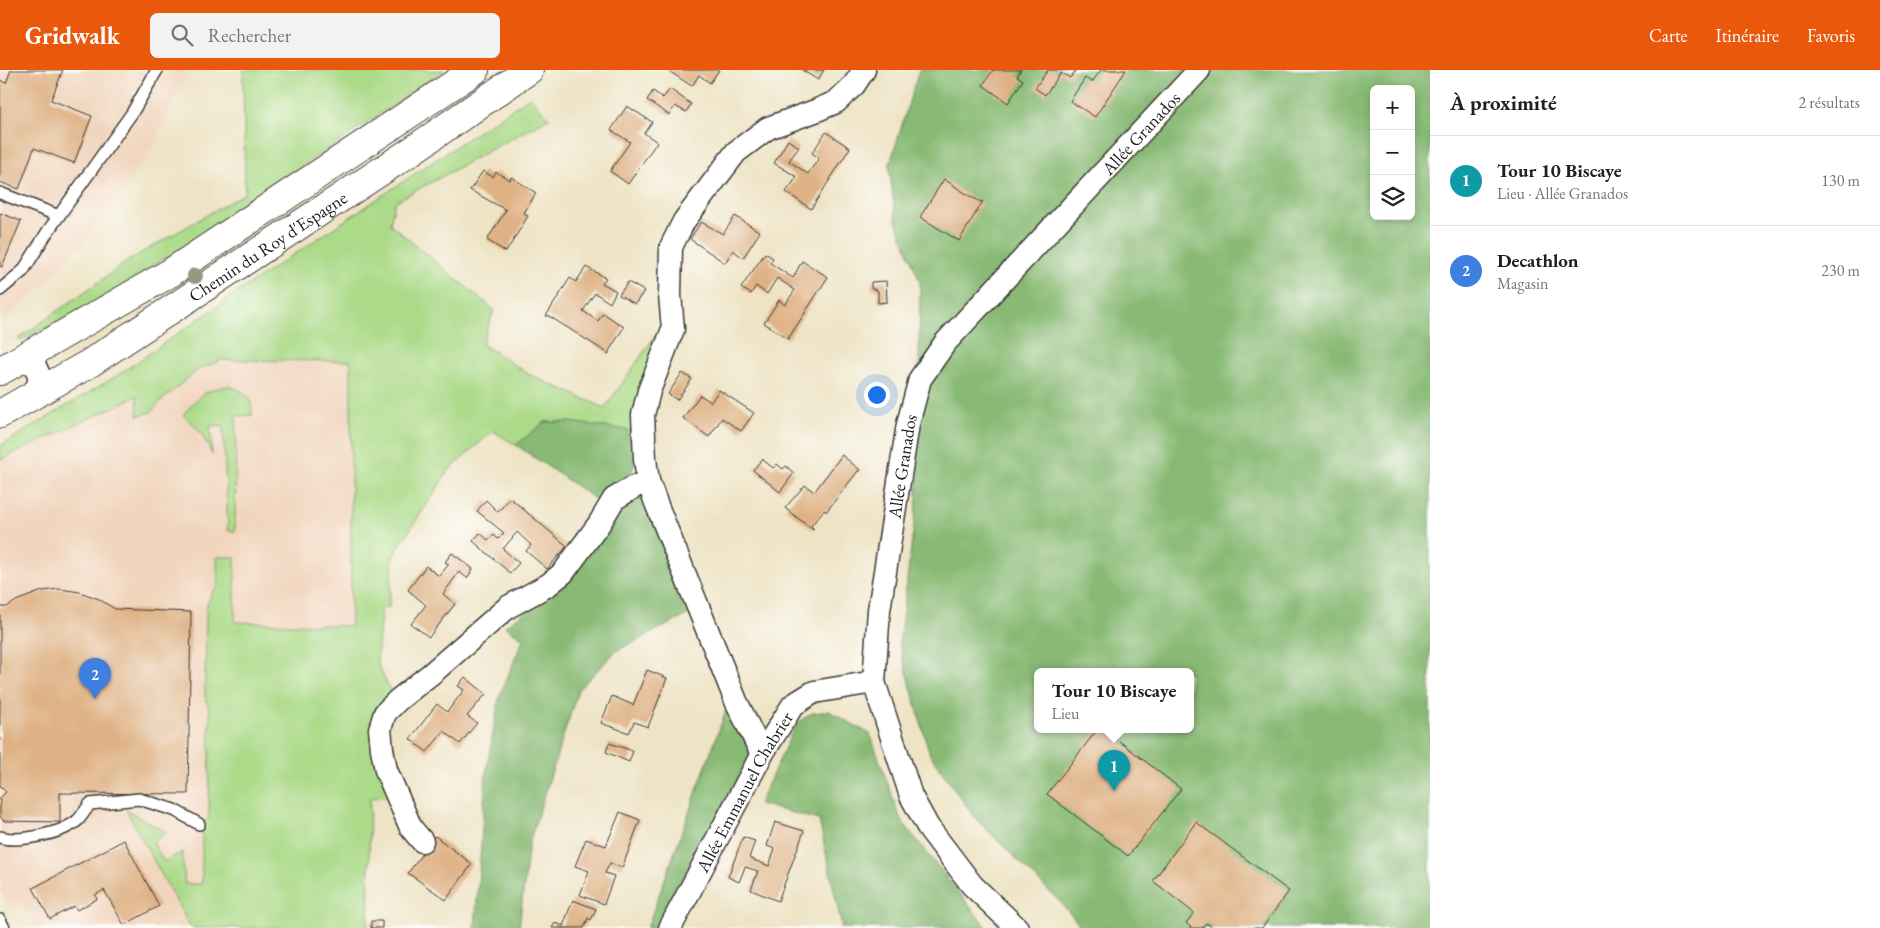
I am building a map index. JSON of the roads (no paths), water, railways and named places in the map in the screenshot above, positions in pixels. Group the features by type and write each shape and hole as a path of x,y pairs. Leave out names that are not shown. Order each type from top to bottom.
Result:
{"street":[{"name":"Chemin du Roy d'Espagne","path":"11,365 170,273 476,70"},
{"name":"Chemin du Roy d'Espagne","path":"0,414 98,357 407,154 530,70"},
{"path":"762,754 729,684 670,541 648,481 643,415 649,391 673,329 670,295 671,247 684,221 736,152 768,128 836,102 854,85 864,70"},
{"name":"Allée Granados","path":"1017,928 972,885 928,827 911,796 874,682 879,610 908,424 920,379 945,343 1199,70"},
{"path":"11,365 34,364 40,376 36,392"},
{"path":"422,841 411,828 386,770 380,729 385,713 508,607 548,585 563,573 599,524 614,499 648,481"},
{"name":"Allée Emmanuel Chabrier","path":"670,928 762,754 793,705 814,692 874,682"}],"lane":[{"path":"0,290 23,271 59,216 132,113 157,70"},
{"path":"0,193 59,216"},
{"path":"0,837 33,837 60,830 78,820 90,804 139,799 174,810 199,824"},
{"path":"0,920 4,928"}],"place":[{"name":"Decathlon","path":"95,699"},
{"name":"Tour 10 Biscaye","path":"1114,791"}]}
